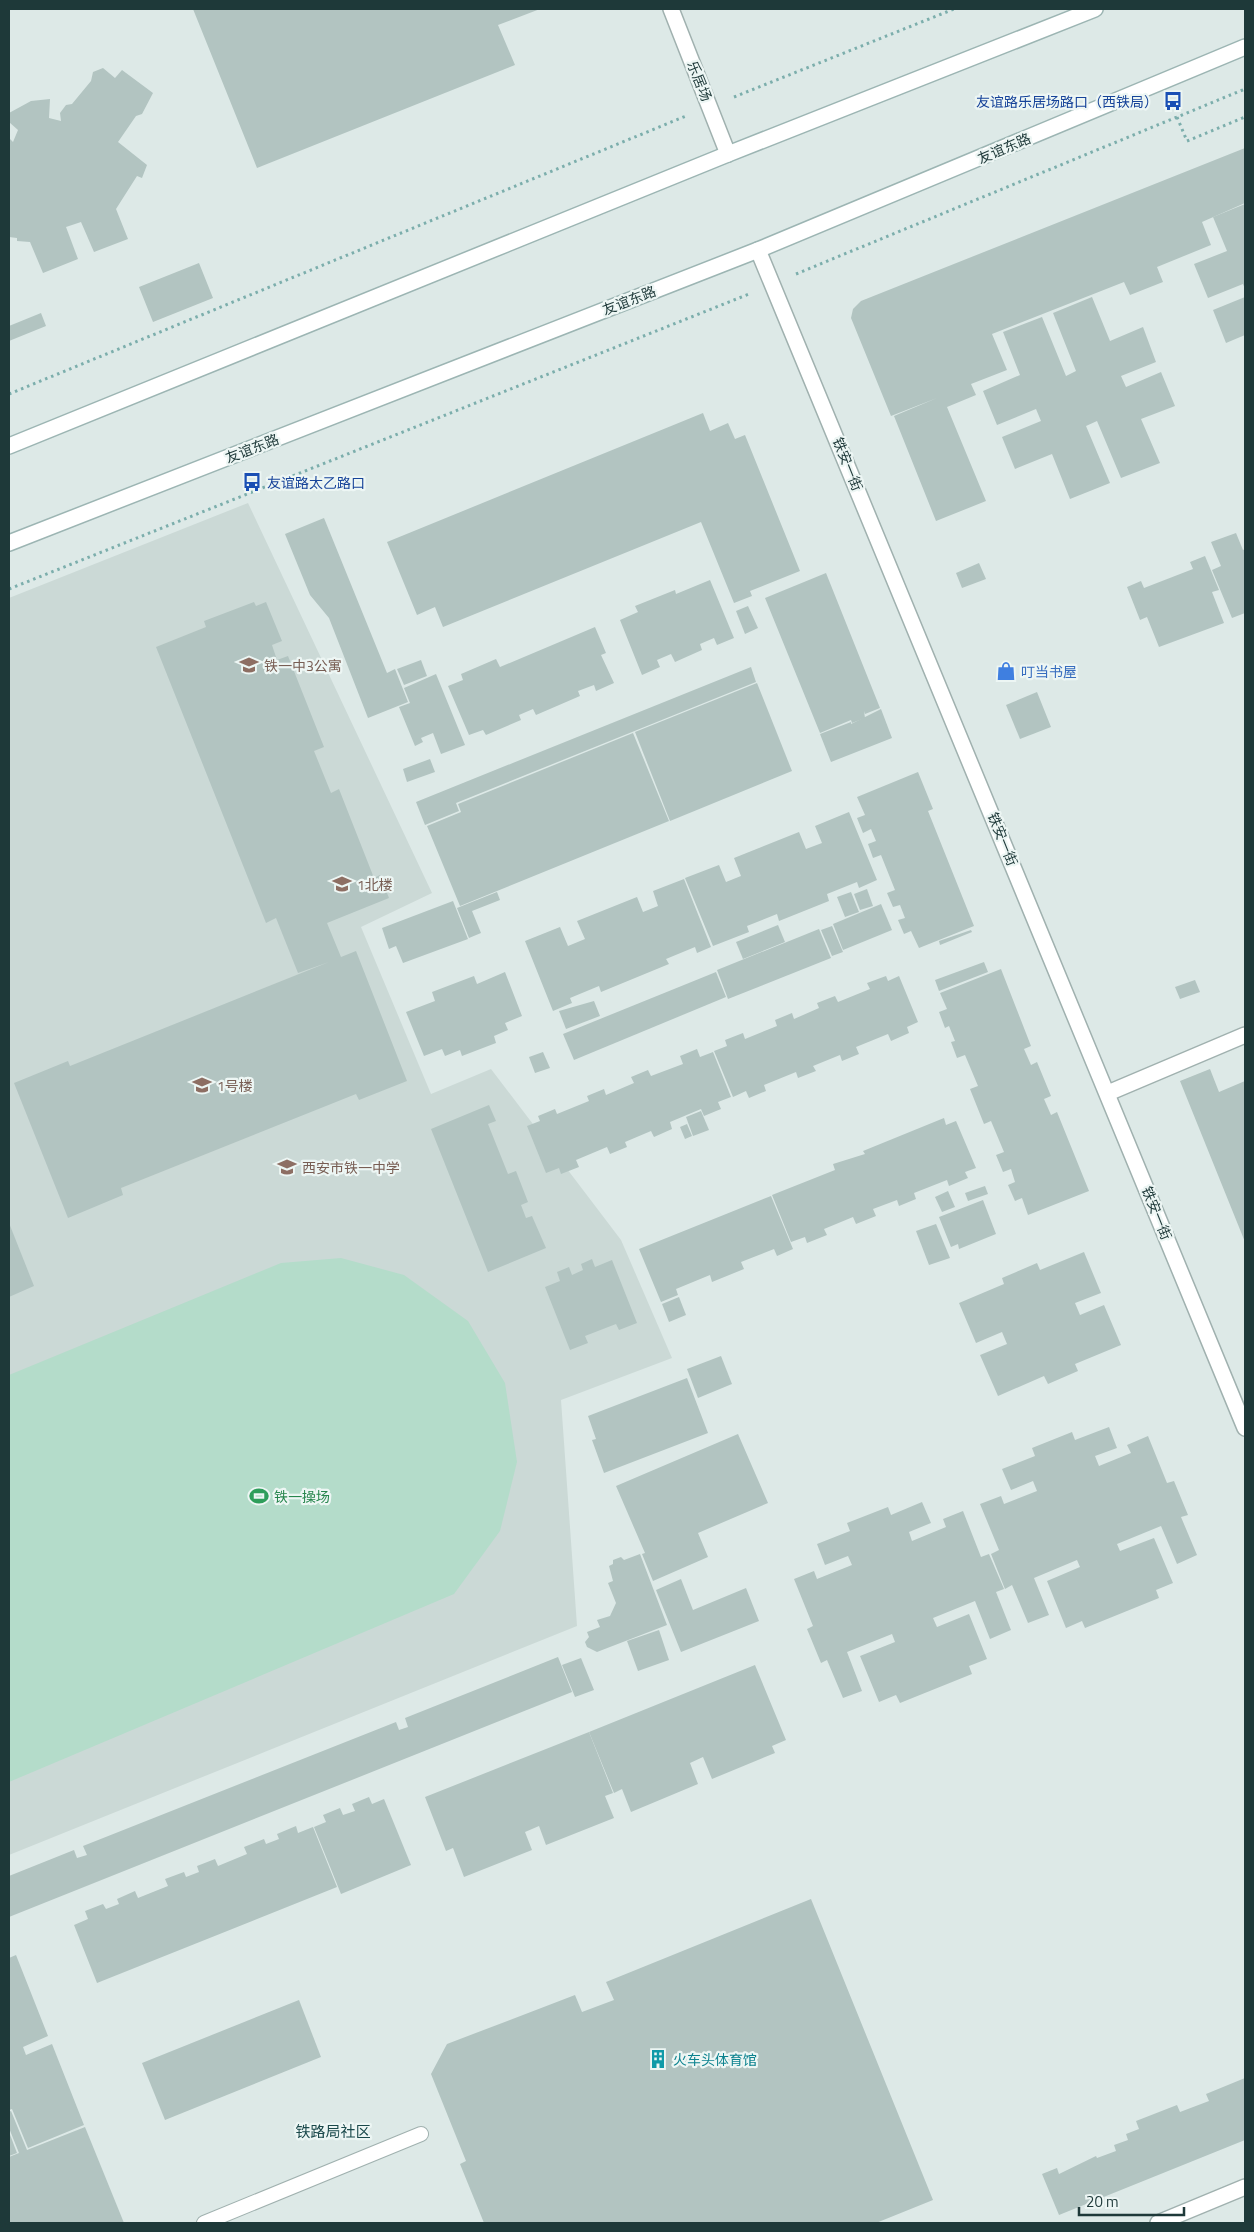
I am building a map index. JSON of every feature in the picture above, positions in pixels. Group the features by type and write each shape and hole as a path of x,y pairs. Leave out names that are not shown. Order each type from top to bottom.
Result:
{"main road":[{"name":"乐居场","path":"671,9 728,154"},
{"path":"9,446 728,154 1094,9"},
{"name":"友谊东路","path":"9,544 758,250 1245,47"},
{"name":"铁安一街","path":"758,250 1245,1428"},
{"path":"1108,1093 1245,1035"},
{"path":"1158,2223 1245,2187"}],"lane":[{"path":"204,2223 421,2134"}],"path":[{"path":"9,394 710,106 954,9"},
{"path":"9,589 773,284 1245,89"},
{"path":"1177,117 1187,141 1245,117"}],"shaded area":[{"name":"西安市铁一中学","path":"248,503 432,893 361,927 431,1094 491,1069 621,1240 672,1358 561,1400 577,1626 9,1855 9,598"}],"green space":[{"name":"铁一操场","path":"341,1258 404,1275 468,1321 505,1383 517,1462 500,1531 454,1594 9,1782 9,1375 281,1263"}],"building":[{"path":"193,9 540,9 498,25 515,65 257,168"},
{"path":"103,68 115,78 122,70 153,93 142,114 136,116 118,142 147,165 142,178 137,176 116,209 128,239 94,252 81,222 66,227 78,259 43,273 30,242 17,241 17,238 9,237 9,138 13,142 18,130 9,122 9,113 31,101 50,99 49,118 61,121 60,113 66,105 72,104 91,81 93,72"},
{"path":"1245,148 1245,203 1202,222 1211,245 1157,267 1163,282 1130,295 1124,282 992,334 1007,370 971,384 976,395 947,407 986,501 936,521 894,416 937,398 891,416 851,318 853,309 861,301"},
{"path":"1245,204 1245,289 1243,284 1208,298 1194,264 1227,251 1213,217"},
{"path":"199,263 213,298 153,322 139,287"},
{"path":"1092,297 1110,341 1143,327 1156,362 1121,376 1126,387 1161,372 1175,406 1141,419 1160,463 1121,478 1097,421 1086,426 1110,483 1070,499 1052,454 1015,469 1002,437 1041,421 1036,409 997,425 983,391 1020,375 1003,332 1042,317 1066,376 1076,371 1053,313"},
{"path":"1245,297 1245,335 1226,343 1213,310"},
{"path":"41,313 46,326 9,341 9,326"},
{"path":"703,413 710,431 728,423 735,439 745,435 800,571 750,591 752,596 734,603 701,522 443,627 435,607 417,615 387,542"},
{"path":"324,518 387,673 395,669 408,702 368,718 329,618 310,595 285,534"},
{"path":"1236,533 1243,550 1245,549 1245,613 1232,618 1212,570 1221,566 1211,542"},
{"path":"1205,556 1219,590 1212,592 1224,623 1159,647 1147,617 1140,620 1127,587 1141,581 1144,588 1193,569 1190,562"},
{"path":"979,563 986,579 962,588 956,573"},
{"path":"826,573 880,708 865,714 864,711 865,718 852,723 851,720 820,733 765,598"},
{"path":"710,580 734,638 717,645 714,638 700,644 702,650 675,662 671,654 657,660 660,667 642,675 620,620 638,612 635,606 675,590 676,594"},
{"path":"254,602 256,606 266,602 282,641 272,645 277,660 288,656 324,747 314,751 331,793 339,789 374,878 380,875 389,898 327,923 341,957 356,951 407,1081 359,1100 356,1094 121,1188 123,1195 68,1218 14,1083 68,1061 70,1066 329,962 298,973 276,918 266,923 156,647 206,627 204,621"},
{"path":"748,606 758,628 745,634 736,611"},
{"path":"595,627 606,653 601,655 614,683 596,691 594,685 578,691 580,696 536,715 533,709 519,715 521,720 486,735 483,730 469,735 448,686 463,680 461,674 496,659 500,667"},
{"path":"421,660 427,676 404,685 397,669"},
{"path":"751,667 756,682 456,803 459,811 425,825 416,802"},
{"path":"436,674 465,745 441,754 433,733 421,738 423,742 415,746 399,707 410,703 404,688"},
{"path":"757,683 792,771 670,821 635,732"},
{"path":"1037,692 1051,727 1020,739 1006,705"},
{"path":"881,709 892,738 831,762 820,734 851,722 851,724"},
{"path":"633,733 669,821 460,906 427,826 461,812 458,804"},
{"path":"430,759 435,772 407,782 403,769"},
{"path":"918,772 933,809 928,811 974,926 919,948 911,931 904,934 898,920 905,918 900,905 893,907 887,893 895,890 881,855 873,858 868,844 876,841 871,829 863,833 857,818 865,815 857,797"},
{"path":"849,812 877,880 859,888 857,882 827,894 829,901 779,921 777,914 747,926 749,932 713,946 685,878 719,865 726,882 741,876 734,858 799,832 806,849 822,843 815,826"},
{"path":"684,879 711,947 697,953 695,947 666,959 669,964 601,992 599,986 570,998 572,1003 553,1011 525,941 560,927 568,946 585,939 577,921 637,897 643,912 658,906 653,891"},
{"path":"867,889 873,906 860,910 854,894"},
{"path":"497,892 500,900 472,911 481,933 469,938 457,908"},
{"path":"851,892 859,912 845,917 837,897"},
{"path":"453,901 468,939 403,963 396,946 389,949 382,928"},
{"path":"881,904 892,930 843,950 833,924"},
{"path":"778,925 785,942 743,959 736,942"},
{"path":"832,926 843,952 832,956 821,930"},
{"path":"819,929 831,958 728,999 717,970"},
{"path":"971,930 972,932 940,945 939,941"},
{"path":"984,962 988,972 939,991 935,980"},
{"path":"1001,969 1031,1046 1024,1049 1031,1065 1037,1062 1051,1096 1044,1099 1051,1115 1057,1112 1089,1191 1028,1215 1022,1198 1015,1201 1008,1185 1015,1182 1011,1169 1003,1172 996,1155 1004,1152 991,1121 984,1124 970,1089 978,1086 965,1055 957,1058 951,1042 955,1041 949,1026 945,1028 939,1012 947,1009 940,993"},
{"path":"505,972 522,1016 505,1023 508,1030 494,1036 496,1043 462,1056 460,1050 445,1056 442,1049 424,1056 406,1012 435,1001 432,992 474,976 477,984"},
{"path":"716,972 726,997 574,1060 563,1034"},
{"path":"886,976 888,981 899,976 918,1022 907,1027 909,1033 891,1041 888,1034 856,1047 859,1054 842,1061 840,1055 813,1066 816,1071 798,1078 796,1072 764,1085 766,1091 749,1098 746,1091 733,1097 714,1051 727,1046 725,1040 743,1033 745,1039 777,1026 775,1020 792,1013 794,1019 819,1008 817,1003 835,996 838,1002 870,989 867,983"},
{"path":"1195,980 1200,992 1180,999 1175,987"},
{"path":"594,1001 600,1016 566,1029 559,1011"},
{"path":"697,1049 700,1057 713,1052 731,1097 718,1102 721,1109 704,1116 701,1109 670,1122 672,1129 654,1137 651,1131 625,1142 627,1147 610,1154 607,1147 576,1160 579,1167 561,1174 559,1168 546,1173 527,1126 540,1121 538,1116 555,1109 557,1114 589,1101 587,1096 604,1089 606,1095 634,1083 631,1077 648,1070 651,1076 683,1064 680,1056"},
{"path":"543,1052 550,1068 535,1073 529,1057"},
{"path":"1210,1069 1219,1092 1245,1081 1245,1242 1180,1081"},
{"path":"489,1105 496,1121 488,1124 508,1174 516,1171 528,1202 521,1205 526,1218 532,1216 546,1248 488,1272 431,1129"},
{"path":"701,1111 709,1130 693,1136 686,1117"},
{"path":"944,1118 946,1125 956,1121 976,1168 965,1172 968,1178 949,1186 947,1180 914,1193 916,1199 899,1206 897,1200 873,1209 876,1216 856,1224 853,1217 824,1229 827,1235 807,1243 805,1237 791,1242 772,1195 835,1170 833,1164 865,1154 863,1151"},
{"path":"687,1124 692,1136 685,1139 680,1127"},
{"path":"985,1186 988,1194 968,1201 965,1193"},
{"path":"948,1191 955,1207 942,1212 935,1197"},
{"path":"771,1196 793,1249 777,1256 774,1249 741,1262 744,1269 712,1282 710,1275 676,1289 678,1295 661,1302 639,1249"},
{"path":"983,1200 996,1234 959,1249 958,1244 951,1247 939,1217"},
{"path":"9,1223 34,1286 9,1297"},
{"path":"936,1224 950,1258 929,1265 916,1231"},
{"path":"1084,1252 1101,1293 1075,1303 1080,1315 1104,1305 1121,1345 1075,1364 1078,1371 1048,1384 1044,1376 998,1396 980,1355 1007,1344 1002,1332 976,1343 959,1303 1004,1284 1002,1278 1037,1263 1040,1270"},
{"path":"592,1259 595,1267 612,1260 637,1323 619,1330 616,1324 585,1336 588,1343 570,1350 545,1287 560,1281 557,1272 569,1267 572,1275 583,1270 581,1264"},
{"path":"679,1297 686,1315 669,1322 662,1304"},
{"path":"721,1356 732,1384 698,1398 687,1369"},
{"path":"687,1378 708,1433 604,1473 592,1440 596,1439 588,1416"},
{"path":"1109,1427 1117,1448 1095,1456 1099,1466 1131,1453 1127,1445 1148,1436 1167,1483 1174,1481 1188,1515 1181,1517 1197,1555 1177,1564 1161,1526 1117,1544 1120,1551 1154,1538 1173,1583 1156,1590 1159,1598 1085,1628 1082,1621 1066,1628 1047,1581 1080,1567 1077,1560 1034,1578 1049,1615 1028,1623 1012,1585 1005,1589 991,1554 999,1550 980,1504 1001,1496 1004,1504 1037,1491 1033,1481 1011,1490 1002,1469 1035,1456 1032,1448 1072,1432 1075,1440"},
{"path":"738,1434 768,1503 698,1533 708,1557 653,1581 642,1554 645,1553 616,1486"},
{"path":"922,1502 931,1523 909,1532 912,1541 946,1527 943,1519 963,1511 981,1557 989,1554 1004,1589 996,1592 1011,1630 990,1639 975,1601 933,1618 937,1627 969,1614 987,1659 969,1666 972,1674 900,1703 896,1695 879,1702 860,1656 895,1642 892,1634 847,1652 862,1691 843,1698 827,1660 821,1663 807,1629 813,1626 794,1579 814,1571 817,1579 852,1565 848,1556 825,1565 817,1544 850,1531 847,1523 888,1507 891,1515"},
{"path":"640,1554 667,1625 597,1652 587,1647 585,1642 589,1637 587,1632 600,1627 597,1620 610,1616 616,1603 608,1583 613,1581 609,1566 613,1564 613,1560 621,1557 624,1560"},
{"path":"681,1579 693,1610 746,1588 759,1621 681,1652 656,1590"},
{"path":"659,1630 669,1660 638,1671 627,1641"},
{"path":"558,1657 572,1692 9,1917 9,1876 74,1850 77,1858 87,1855 83,1846 396,1722 399,1730 408,1727 405,1718"},
{"path":"581,1658 594,1690 575,1697 562,1665"},
{"path":"755,1665 786,1740 772,1746 775,1753 712,1779 703,1757 690,1763 698,1784 631,1812 622,1789 614,1793 589,1732"},
{"path":"589,1732 613,1793 605,1796 614,1818 546,1845 539,1826 525,1832 532,1850 464,1877 453,1848 446,1851 425,1797"},
{"path":"369,1797 372,1804 384,1799 411,1865 341,1894 314,1827 326,1822 323,1815 340,1808 343,1815 355,1811 352,1804"},
{"path":"296,1826 298,1833 313,1827 337,1887 97,1983 74,1925 88,1919 85,1911 103,1904 106,1909 119,1904 117,1899 135,1891 138,1898 168,1886 165,1879 184,1872 186,1877 199,1872 197,1866 215,1859 218,1866 247,1854 244,1847 264,1839 266,1844 279,1839 277,1834"},
{"name":"火车头体育馆","path":"811,1899 933,2200 876,2223 484,2223 460,2164 466,2161 431,2074 447,2044 575,1995 582,2012 614,2000 606,1982"},
{"path":"16,1955 48,2036 23,2047 26,2055 52,2044 84,2125 28,2148 12,2109 9,2110 9,1958"},
{"path":"299,2000 321,2057 165,2120 142,2063"},
{"path":"1245,2078 1245,2140 1059,2215 1042,2174 1057,2168 1059,2174 1096,2156 1097,2158 1116,2151 1114,2145 1128,2140 1126,2134 1139,2129 1136,2121 1177,2105 1180,2112 1209,2101 1206,2094"},
{"path":"11,2111 27,2150 85,2127 124,2223 9,2223 9,2157 19,2153 9,2128 9,2112"},
{"path":"9,2132 17,2153 9,2156"}],"place":[{"name":"友谊路乐居场路口（西铁局）","path":"1173,101"},
{"name":"友谊路太乙路口","path":"252,482"},
{"name":"铁一中3公寓","path":"249,665"},
{"name":"叮当书屋","path":"1006,671"},
{"name":"1北楼","path":"342,884"},
{"name":"1号楼","path":"202,1085"},
{"name":"西安市铁一中学","path":"287,1167"},
{"name":"铁一操场","path":"259,1496"},
{"name":"火车头体育馆","path":"658,2059"}],"district":[{"name":"铁路局社区","path":"333,2131"}]}
